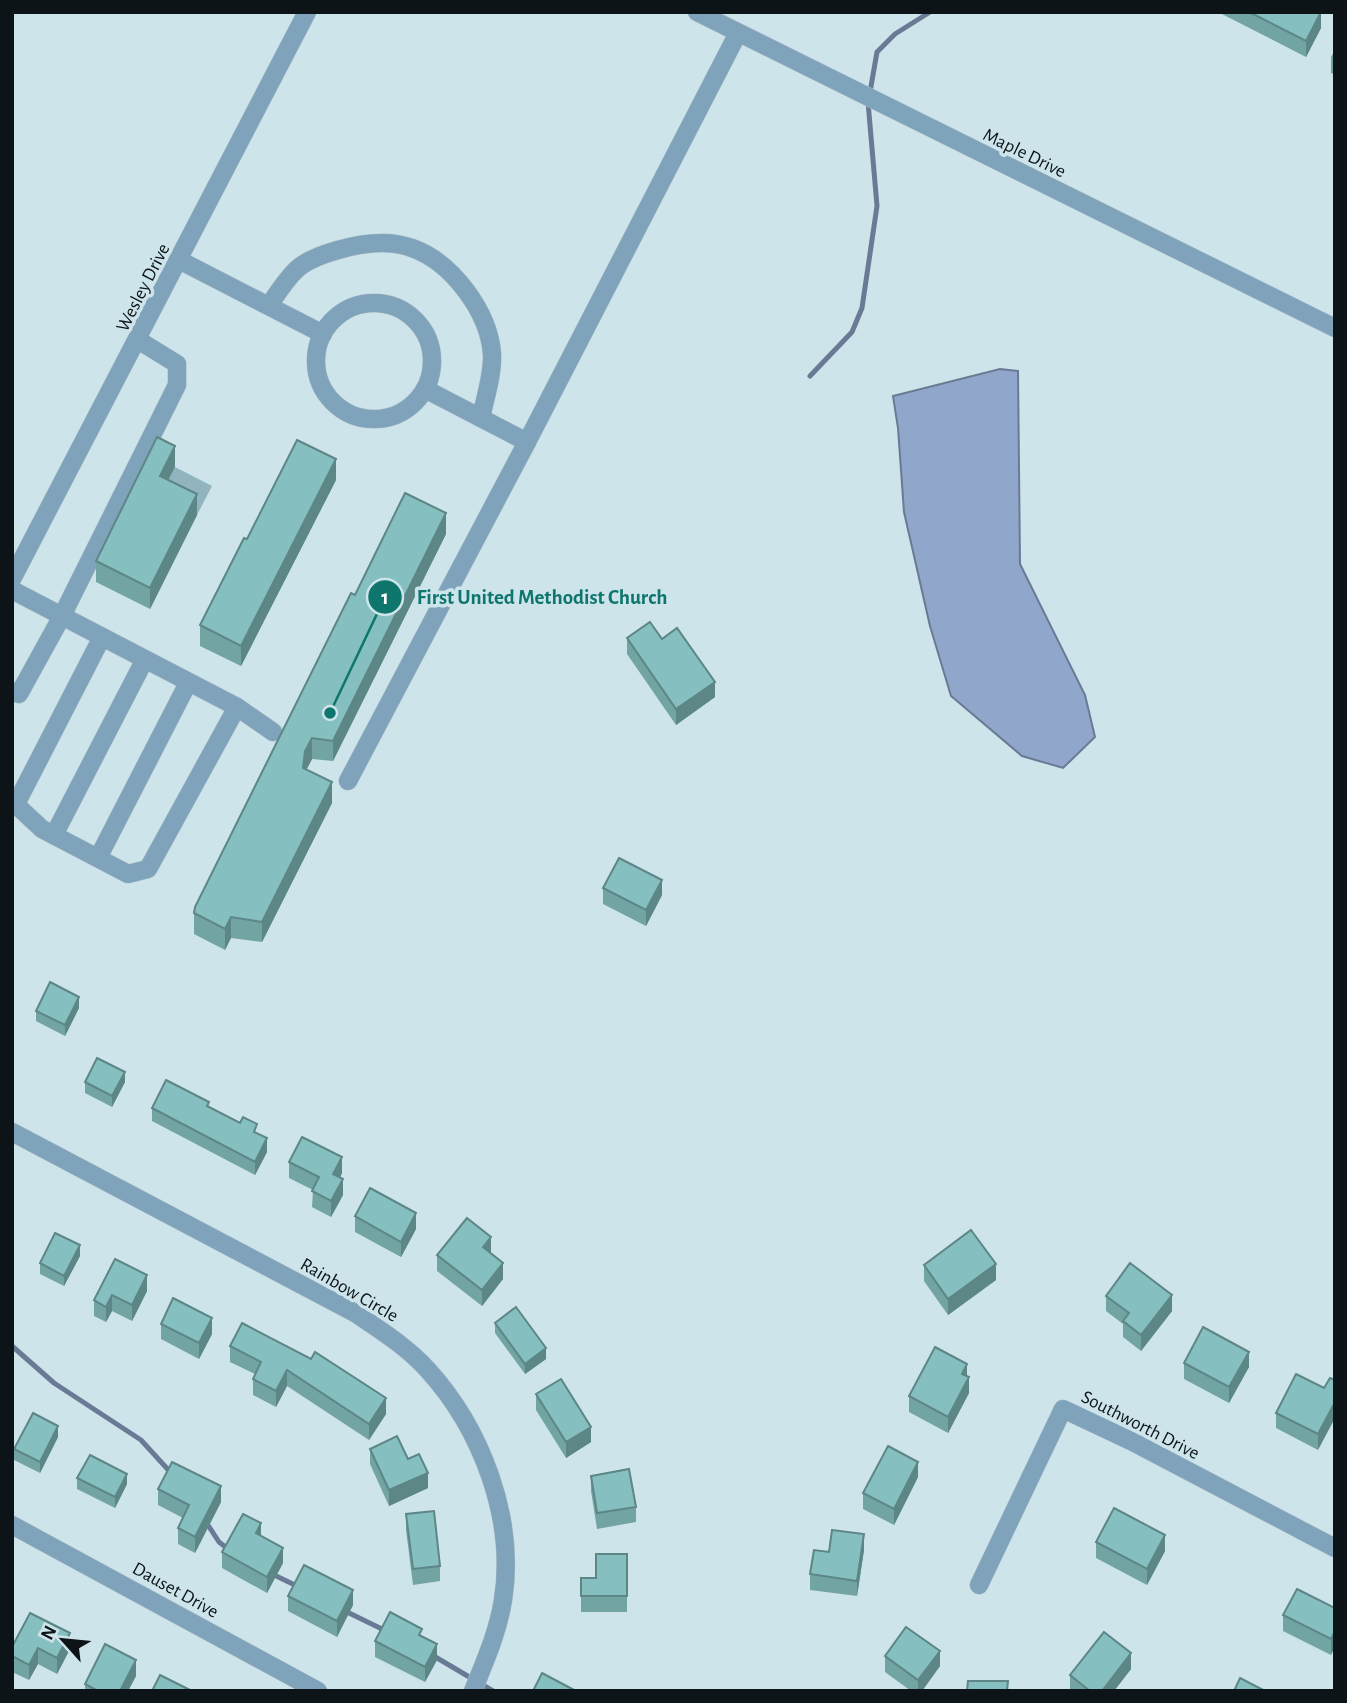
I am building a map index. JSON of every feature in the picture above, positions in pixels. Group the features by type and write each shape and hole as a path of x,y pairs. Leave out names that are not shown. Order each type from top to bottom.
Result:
{"street":[{"name":"Wesley Drive","path":"12,579 307,12"},
{"name":"Maple Drive","path":"696,12 1335,328"},
{"path":"348,781 738,33"},
{"path":"269,305 296,270 323,254 355,245 384,243 412,248 441,264 463,287 482,315 492,354 481,418"},
{"path":"179,260 323,334"},
{"path":"366,303 384,303 402,309 416,320 426,335 432,353 431,371 425,389 412,404 395,415 376,419 356,416 338,407 325,392 317,373 316,353 323,334 333,319 366,303"},
{"path":"14,698 62,616 177,385 177,364 138,340"},
{"path":"425,389 527,442"},
{"path":"12,590 237,707 273,732"},
{"path":"102,637 14,802 42,829 128,874 148,869 237,707"},
{"path":"54,835 144,661"},
{"path":"98,858 188,683"},
{"name":"Rainbow Circle","path":"12,1132 355,1313 400,1344 435,1378 460,1409 501,1509 505,1551 503,1598 492,1645 473,1691"},
{"name":"Southworth Drive","path":"978,1585 1063,1409 1335,1548"},
{"name":"Dauset Drive","path":"12,1525 318,1691"}],"shaded area":[{"path":"1000,369 1018,371 1020,564 1085,695 1095,737 1063,768 1022,756 951,696 930,626 904,512 893,396"},
{"path":"175,467 212,486 197,515 160,496"}],"building":[{"path":"1249,12 1321,12 1306,41"},
{"path":"157,437 175,446 160,476 197,494 150,588 96,561"},
{"path":"297,440 336,459 241,646 200,625"},
{"path":"405,493 446,513 333,741 312,738 305,751 303,768 332,782 262,922 231,917 225,929 194,913 195,907 351,593 355,595"},
{"path":"650,622 662,639 677,628 715,682 676,709 627,638"},
{"path":"619,858 662,880 646,910 603,888"},
{"path":"50,982 79,997 65,1025 36,1011"},
{"path":"97,1058 125,1072 112,1096 85,1082"},
{"path":"166,1080 209,1102 207,1106 240,1123 243,1117 257,1124 254,1132 267,1138 255,1162 152,1108"},
{"path":"302,1137 342,1157 333,1174 343,1179 331,1201 312,1191 319,1177 289,1162"},
{"path":"370,1188 416,1213 401,1242 355,1216"},
{"path":"467,1218 491,1237 483,1247 503,1263 482,1290 437,1255"},
{"path":"971,1230 996,1264 948,1299 924,1265"},
{"path":"55,1233 80,1245 64,1276 40,1263"},
{"path":"115,1259 147,1275 132,1305 112,1295 106,1307 94,1300"},
{"path":"1130,1263 1172,1295 1141,1335 1123,1321 1129,1313 1106,1296"},
{"path":"173,1298 212,1318 199,1343 161,1324"},
{"path":"516,1307 546,1348 525,1364 495,1323"},
{"path":"242,1323 311,1359 315,1352 386,1398 369,1424 287,1370 276,1391 253,1379 261,1362 230,1346"},
{"path":"1203,1327 1249,1352 1229,1387 1184,1363"},
{"path":"935,1347 967,1364 962,1374 969,1377 948,1417 909,1396"},
{"path":"1296,1374 1324,1388 1330,1378 1335,1380 1335,1402 1318,1434 1276,1413"},
{"path":"561,1379 591,1427 566,1442 536,1394"},
{"path":"33,1413 58,1426 40,1462 14,1449"},
{"path":"397,1436 408,1459 419,1454 428,1473 389,1490 370,1449"},
{"path":"888,1446 918,1462 894,1509 863,1493"},
{"path":"90,1455 127,1474 115,1497 77,1478"},
{"path":"172,1462 221,1486 195,1537 178,1528 189,1505 158,1489"},
{"path":"629,1469 636,1507 597,1513 591,1476"},
{"path":"1114,1508 1165,1535 1147,1569 1096,1542"},
{"path":"434,1511 440,1566 413,1569 406,1514"},
{"path":"243,1514 261,1523 256,1533 283,1548 267,1577 222,1552"},
{"path":"832,1530 864,1534 857,1581 810,1574 814,1550 829,1552"},
{"path":"596,1554 627,1554 627,1596 581,1596 581,1578 596,1578"},
{"path":"304,1565 353,1590 337,1621 288,1596"},
{"path":"1297,1589 1335,1608 1335,1631 1331,1639 1283,1615"},
{"path":"390,1612 422,1629 419,1635 437,1644 425,1667 375,1641"},
{"path":"30,1613 70,1633 57,1658 38,1648 29,1665 12,1656 12,1647"},
{"path":"906,1627 940,1651 918,1680 885,1656"},
{"path":"1104,1632 1131,1653 1102,1691 1090,1691 1070,1675"},
{"path":"105,1644 136,1660 120,1691 98,1691 85,1684"},
{"path":"542,1673 576,1691 533,1691"},
{"path":"160,1675 192,1691 152,1691"},
{"path":"1240,1678 1265,1691 1234,1691"},
{"path":"968,1681 1008,1681 1007,1691 967,1691"}],"waterway":[{"path":"870,92 877,52 895,34 930,12"},
{"path":"810,376 852,332 862,308 877,206 868,102"},
{"path":"12,1346 54,1383 141,1440 172,1474"},
{"path":"206,1522 219,1542 228,1549"},
{"path":"270,1573 299,1587"},
{"path":"345,1611 386,1631"},
{"path":"432,1655 493,1691"}],"place":[{"name":"First United Methodist Church","path":"330,713"}]}
